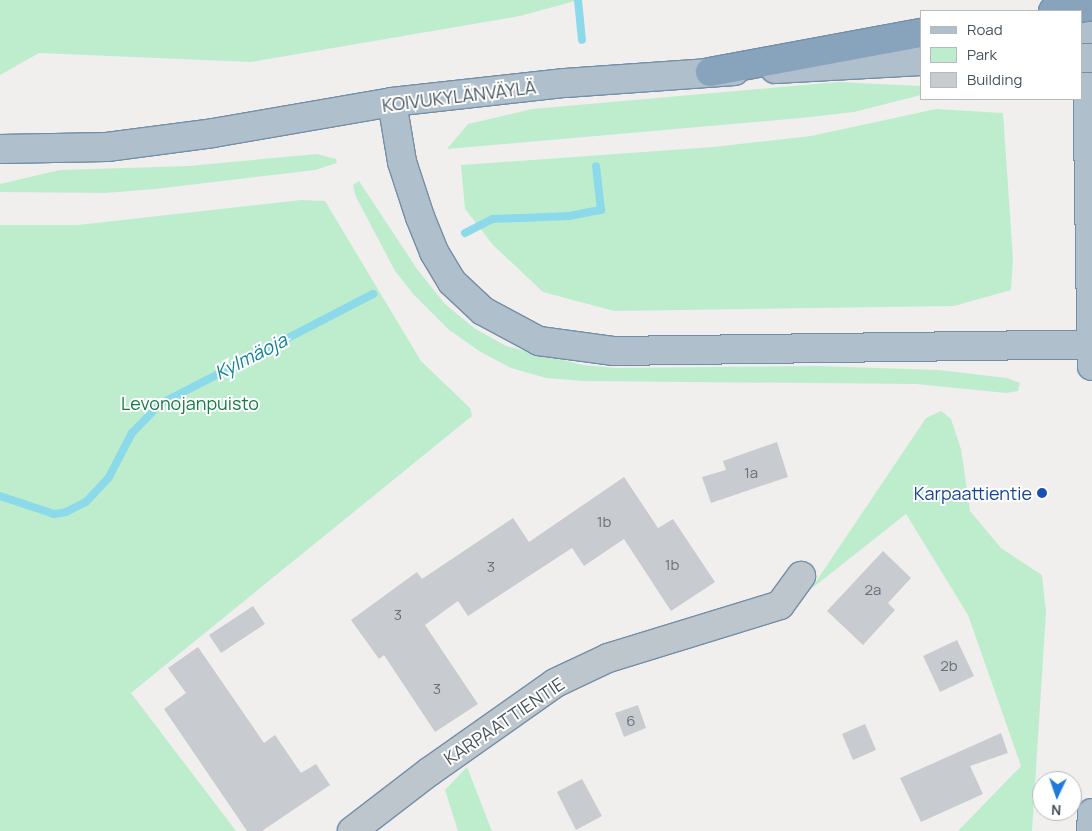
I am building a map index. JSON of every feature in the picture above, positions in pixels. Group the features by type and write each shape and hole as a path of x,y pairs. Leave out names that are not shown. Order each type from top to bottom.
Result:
{"highway":[{"path":"1061,10 1092,6"},
{"path":"710,72 920,33"}],"main road":[{"path":"1086,0 1092,366"},
{"name":"KOIVUKYLÄNVÄYLÄ","path":"0,149 107,147 213,133 392,102 710,72 920,61"},
{"path":"392,102 402,162 420,217 434,252 452,282 483,311 539,340 614,351 1092,344"},
{"path":"1091,831 1092,813"}],"street":[{"name":"KARPAATTIENTIE","path":"352,831 428,772 555,683 608,658 780,605 801,576"}],"green space":[{"path":"0,0 579,0 520,16 251,62 39,53 0,75"},
{"path":"838,82 920,86 920,95 854,112 447,149 468,124 532,109"},
{"path":"936,109 1003,113 1013,259 1011,290 954,306 614,311 543,292 493,245 465,209 461,165 713,147 811,136"},
{"path":"317,154 336,159 337,163 315,170 155,189 105,193 0,192 0,184 60,170 188,166"},
{"path":"359,181 417,269 445,304 474,328 506,346 583,365 616,368 819,366 939,370 1007,378 1020,383 1018,391 1006,393 916,384 584,381 546,378 511,368 479,351 448,329 414,295 395,271 356,197 353,185"},
{"name":"Levonojanpuisto","path":"301,200 325,201 421,361 470,408 472,416 131,693 236,831 0,831 0,225 78,225"},
{"path":"941,411 951,419 961,449 970,511 1001,548 1042,575 1046,612 1036,771 1032,771 1032,831 958,831 1021,766 968,615 906,514 811,589 926,418"},
{"path":"467,767 492,831 458,831 445,790"}],"building":[{"path":"777,442 788,477 711,503 702,477 726,470 723,461"},
{"path":"624,477 658,528 673,519 715,582 671,611 624,539 584,566 572,548 468,616 458,601 425,625 478,704 435,732 384,655 379,659 351,620 417,572 422,579 513,518 529,542"},
{"path":"883,551 911,578 888,603 895,610 863,645 827,611"},
{"path":"253,606 265,624 221,653 209,635"},
{"path":"957,640 974,676 940,692 923,656"},
{"path":"198,647 264,743 275,735 301,773 316,764 330,785 262,831 247,831 164,709 186,693 168,668"},
{"path":"638,705 646,728 624,737 615,713"},
{"path":"865,724 876,750 853,760 842,734"},
{"path":"1001,733 1008,753 970,766 983,794 921,822 900,778"},
{"path":"582,779 602,816 576,830 557,792"}],"waterway":[{"name":"Kylmäoja","path":"578,0 582,40"},
{"name":"Kylmäoja","path":"465,233 493,219 569,216 601,210 596,166"},
{"name":"Kylmäoja","path":"0,496 54,514 66,512 86,502 109,477 132,433 160,404 373,294"}],"place":[{"name":"Karpaattientie","path":"1042,493"}]}
